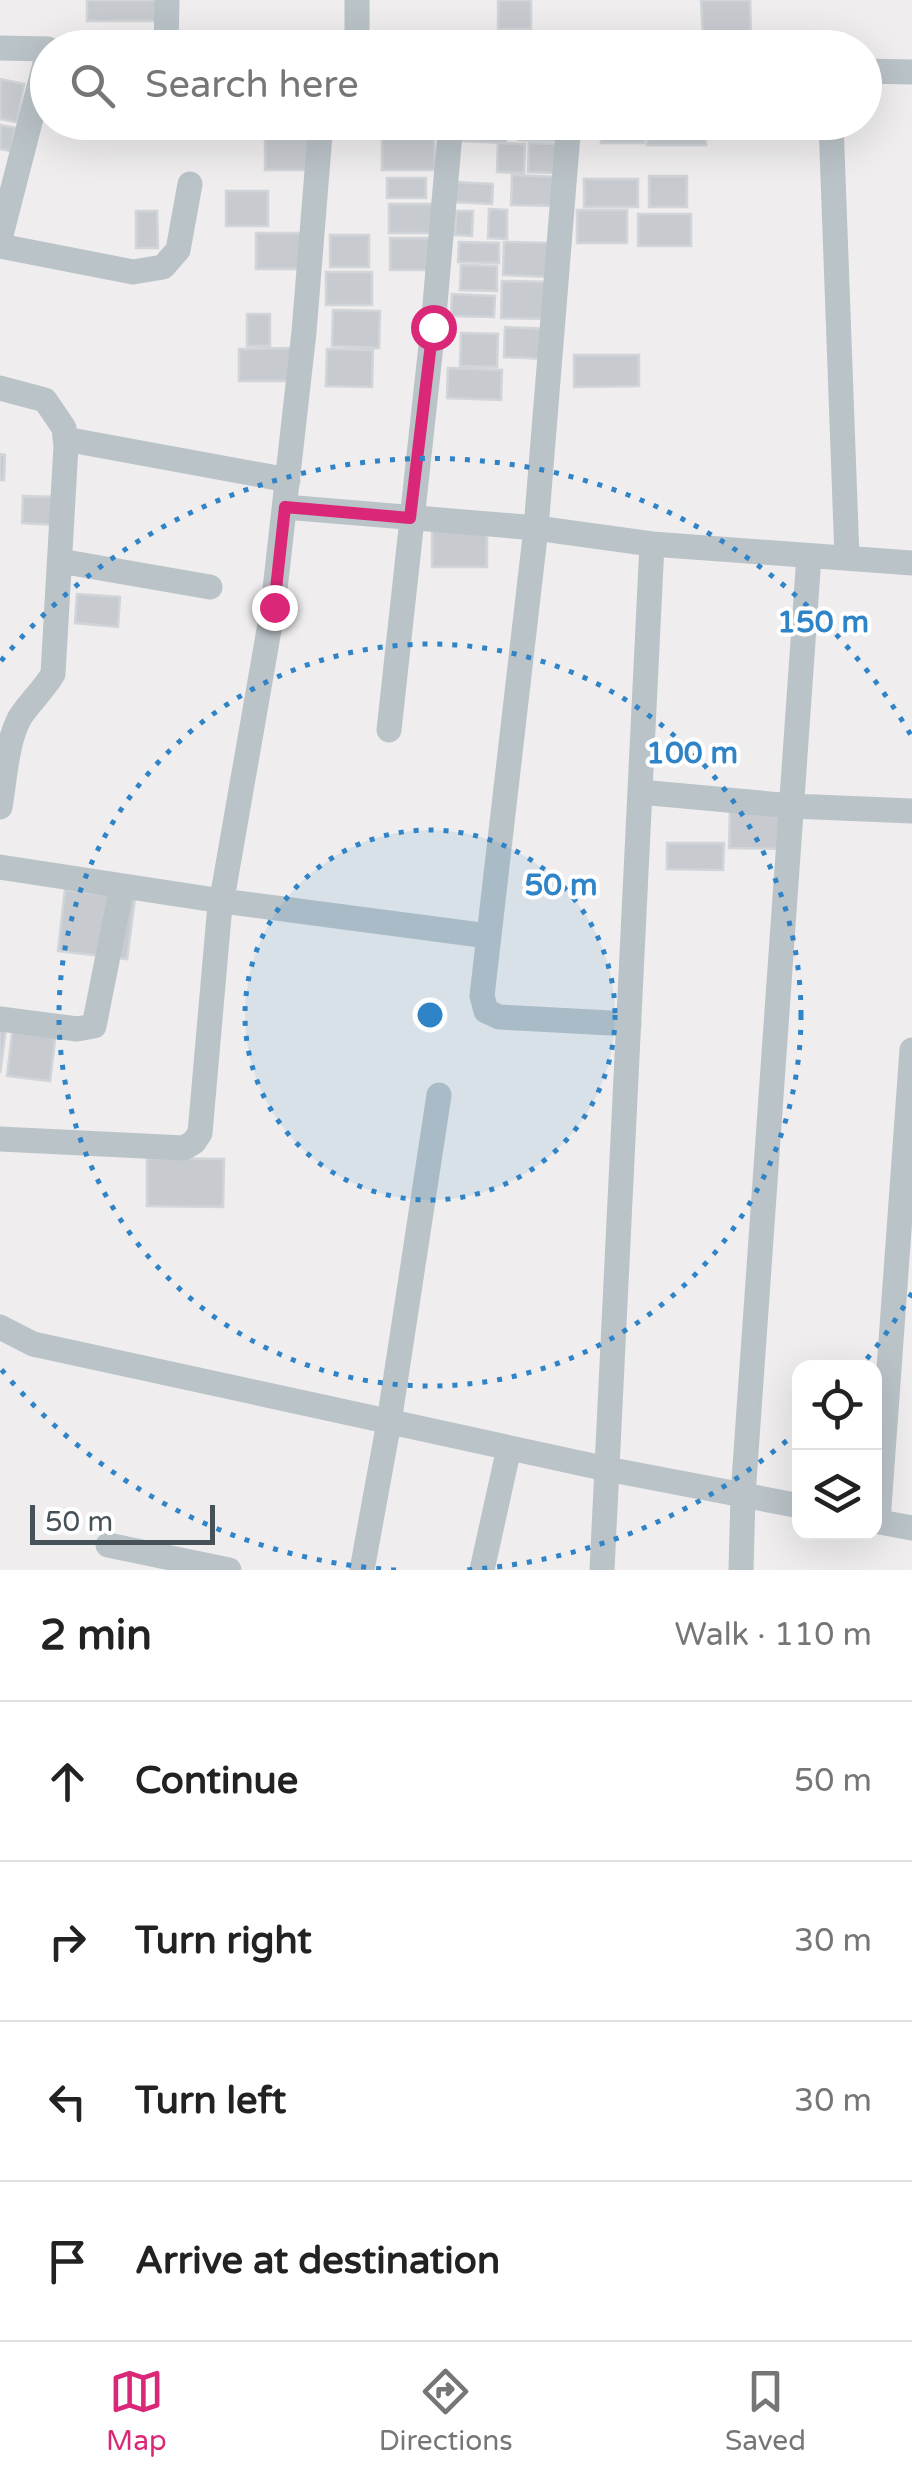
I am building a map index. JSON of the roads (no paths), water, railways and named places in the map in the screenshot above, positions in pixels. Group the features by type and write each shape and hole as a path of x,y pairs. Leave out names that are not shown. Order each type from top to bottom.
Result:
{"street":[{"path":"166,30 167,0"},
{"path":"357,0 357,30"},
{"path":"0,48 30,49"},
{"path":"882,71 912,72"},
{"path":"0,238 30,120"},
{"path":"0,1139 184,1148 200,1132 222,901 274,607 320,140"},
{"path":"390,730 435,308 449,140"},
{"path":"568,140 536,528 482,996 486,1011 500,1018 629,1024"},
{"path":"832,140 847,558"},
{"path":"0,246 134,272 164,267 178,250 190,184"},
{"path":"0,388 46,400 64,428 65,439 53,674 18,721 0,807"},
{"path":"65,439 288,480"},
{"path":"285,507 536,528 652,544 912,563"},
{"path":"602,1570 652,544"},
{"path":"741,1570 808,556"},
{"path":"60,561 210,586"},
{"path":"640,792 792,806 912,811"},
{"path":"0,867 488,936"},
{"path":"0,1019 77,1029 94,1026 122,886"},
{"path":"881,1450 912,1050"},
{"path":"362,1570 390,1422 439,1095"},
{"path":"0,1326 33,1344 607,1469 792,1505"},
{"path":"482,1570 509,1448"},
{"path":"882,1522 912,1528"},
{"path":"108,1544 230,1570"}]}
